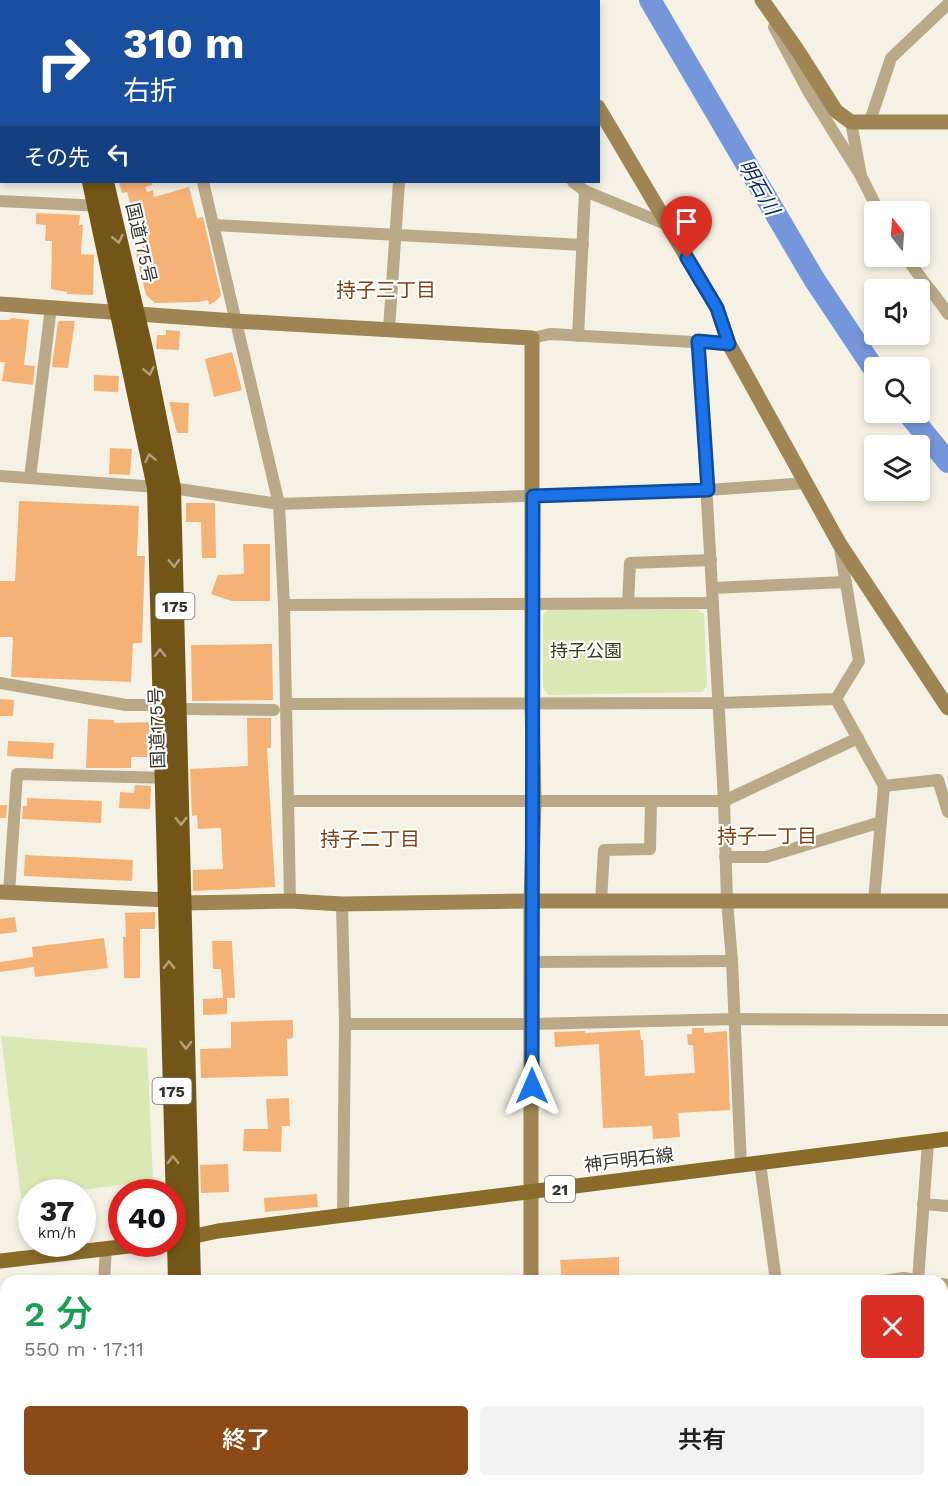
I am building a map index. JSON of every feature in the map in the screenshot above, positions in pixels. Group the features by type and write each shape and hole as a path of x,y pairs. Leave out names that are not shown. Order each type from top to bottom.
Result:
{"highway":[{"name":"国道175号","path":"91,183 104,206"},
{"name":"国道175号","path":"105,183 104,206 164,488 175,707 172,778 179,1179"},
{"name":"国道175号","path":"177,1275 179,1257"},
{"name":"国道175号","path":"185,1257 190,1275"}],"main road":[{"name":"神戸明石線","path":"186,1238 219,1231 948,1140"},
{"path":"0,1261 106,1248"}],"street":[{"path":"761,0 796,48 836,111 850,122 861,176"},
{"path":"761,0 808,91 861,176 874,201"},
{"path":"870,121 891,58 948,4"},
{"path":"600,110 717,308 729,344 839,543 948,708"},
{"path":"850,122 948,122"},
{"path":"203,183 279,504 284,605 290,901"},
{"path":"389,329 399,183"},
{"path":"574,183 585,191 668,225"},
{"path":"578,336 585,191"},
{"path":"0,201 104,206"},
{"path":"213,225 583,245"},
{"path":"912,267 948,314"},
{"path":"0,304 236,321 532,338 550,334 729,344"},
{"path":"30,478 51,307"},
{"path":"531,1275 531,900 534,801 532,338"},
{"path":"698,341 708,490 741,1166"},
{"path":"0,476 164,488 279,504 708,490 806,483"},
{"path":"836,699 859,661 839,543"},
{"path":"628,603 630,563 711,560"},
{"path":"712,588 846,582"},
{"path":"284,605 713,603"},
{"path":"0,683 126,705 274,710"},
{"path":"286,704 718,703 836,699"},
{"path":"836,699 884,786 874,901"},
{"path":"289,801 724,801 858,738"},
{"path":"172,778 17,774 5,892 175,902 290,901 342,904 531,900 948,901"},
{"path":"884,786 938,780 948,812"},
{"path":"601,901 604,850 650,849 651,801"},
{"path":"725,857 766,857 881,822"},
{"path":"342,904 345,1024 343,1216"},
{"path":"531,962 732,961"},
{"path":"345,1024 532,1024 735,1019 948,1020"},
{"path":"918,1275 928,1142"},
{"path":"760,1163 775,1275"},
{"path":"923,1204 948,1206"},
{"path":"104,1275 106,1248"}],"green space":[{"name":"持子公園","path":"550,609 698,610 704,614 707,686 702,692 548,695 543,687 543,614"},
{"path":"1,1036 147,1048 153,1179 108,1179 108,1187 96,1188 96,1179 19,1179"}],"building":[{"path":"119,183 152,183 145,187 147,192 153,190 154,197 189,187 197,218 203,217 221,295 216,301 209,305 208,300 155,303 146,295 135,250 143,248 127,192 122,193"},
{"path":"36,213 80,215 79,225 83,225 81,254 94,255 93,295 67,294 67,292 51,289 52,241 45,241 46,225 36,224"},
{"path":"11,318 29,320 24,365 35,366 33,385 2,381 5,362 0,362 0,320"},
{"path":"58,321 75,321 68,368 52,367"},
{"path":"166,330 180,331 179,350 156,349 157,335 166,335"},
{"path":"232,352 242,390 214,397 205,359"},
{"path":"94,375 119,376 118,392 94,391"},
{"path":"169,402 189,403 188,433 177,433"},
{"path":"110,448 132,449 130,475 109,474"},
{"path":"19,501 139,506 137,556 145,556 142,643 133,643 131,682 11,677 13,637 0,637 0,581 15,581"},
{"path":"186,503 215,503 216,558 202,558 201,522 186,522"},
{"path":"243,544 270,544 270,601 232,601 211,594 218,575 244,574"},
{"path":"272,644 273,700 192,701 191,645"},
{"path":"0,699 14,700 13,716 0,716"},
{"path":"247,718 271,718 271,748 267,748 275,887 193,891 193,870 223,869 221,828 198,829 197,815 192,816 190,769 248,766"},
{"path":"88,719 114,720 114,723 151,722 152,757 131,757 131,768 86,768"},
{"path":"8,741 54,743 53,759 7,756"},
{"path":"135,785 151,786 150,809 119,808 120,792 134,793"},
{"path":"27,798 102,801 101,823 22,819 23,806 27,806"},
{"path":"0,805 7,805 6,818 0,818"},
{"path":"25,855 133,860 132,881 24,876"},
{"path":"155,912 155,929 140,929 140,978 124,978 125,913"},
{"path":"15,917 17,932 0,934 0,919"},
{"path":"104,938 108,968 35,977 34,967 0,972 0,962 33,957 32,947"},
{"path":"212,941 232,941 235,998 227,998 227,1014 203,1015 203,999 223,998 221,969 213,969"},
{"path":"293,1020 293,1038 287,1039 288,1076 201,1078 200,1049 231,1048 231,1022"},
{"path":"692,1028 704,1028 704,1033 727,1031 730,1110 678,1113 680,1137 653,1139 652,1126 603,1128 599,1044 555,1047 554,1032 640,1030 641,1040 643,1040 645,1076 695,1073 693,1045 688,1045 687,1034 692,1034"},
{"path":"289,1098 290,1126 282,1126 281,1152 243,1151 244,1129 268,1129 266,1099"},
{"path":"228,1164 229,1192 201,1193 200,1165"},
{"path":"317,1194 318,1207 265,1212 264,1198"},
{"path":"619,1257 619,1275 561,1275 560,1260"}],"waterway":[{"name":"明石川","path":"650,0 814,279 866,357"},
{"name":"明石川","path":"916,423 948,462"}],"district":[{"name":"持子三丁目","path":"386,290"},
{"name":"持子一丁目","path":"767,836"},
{"name":"持子二丁目","path":"370,839"}],"route":[{"path":"532,1086 533,496 708,490 698,341 729,344 717,308 687,258"}]}
